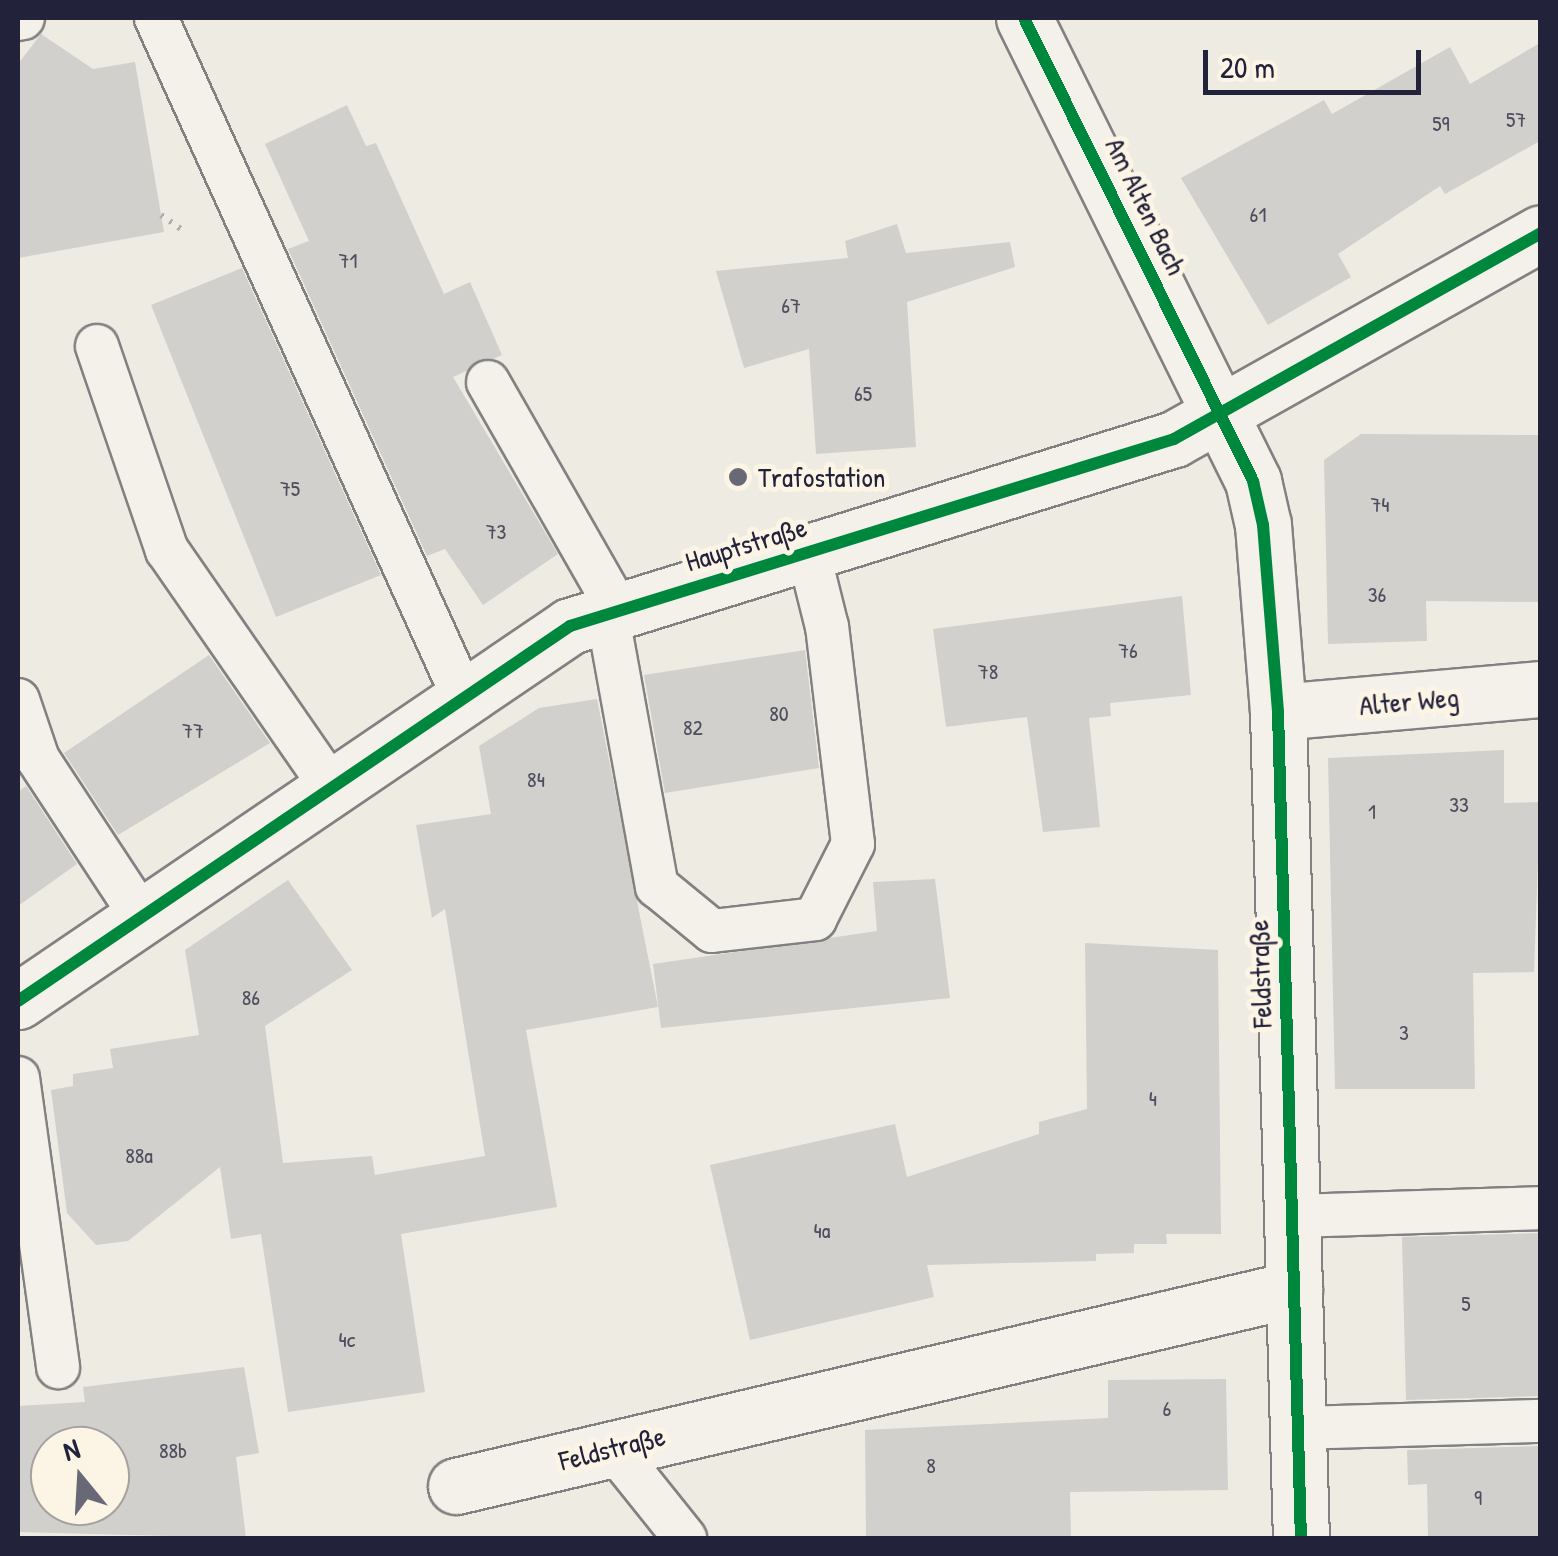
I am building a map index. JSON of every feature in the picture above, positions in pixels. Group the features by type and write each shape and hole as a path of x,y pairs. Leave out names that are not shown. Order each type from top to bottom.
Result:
{"street":[{"name":"Am Alten Bach","path":"1024,18 1222,417"},
{"name":"Hauptstraße","path":"18,1001 143,919 462,694 612,610 1222,417 1540,234"},
{"name":"Feldstraße","path":"1222,417 1263,525 1278,712 1301,1538"},
{"name":"Alter Weg","path":"1278,712 1540,688"},
{"name":"Feldstraße","path":"456,1486 1294,1289"}],"lane":[{"path":"156,18 462,694"},
{"path":"97,346 167,550 332,786"},
{"path":"488,382 612,610 657,886 712,931 815,919 854,844 808,551"},
{"path":"18,700 38,759 143,919"},
{"path":"18,1078 58,1366"},
{"path":"1292,1216 1540,1208"},
{"path":"1298,1428 1540,1421"},
{"path":"612,1447 685,1538"}],"building":[{"path":"41,34 93,69 135,62 164,232 18,258 18,64"},
{"path":"1540,43 1540,141 1445,194 1440,186 1338,254 1351,277 1268,325 1181,178 1324,100 1332,114 1450,47 1470,84"},
{"path":"347,105 366,146 376,143 444,294 470,282 502,355 453,377 558,554 483,605 445,549 427,556 288,249 309,241 265,144"},
{"path":"897,224 906,253 1010,242 1015,267 907,302 916,447 816,454 809,349 744,368 716,271 848,258 845,241"},
{"path":"242,268 381,575 276,617 151,305"},
{"path":"1361,434 1540,435 1540,602 1426,601 1427,641 1328,644 1324,460"},
{"path":"1182,596 1191,695 1110,703 1111,716 1089,718 1100,827 1043,832 1027,717 946,727 933,629"},
{"path":"805,650 819,768 665,793 644,675"},
{"path":"209,655 270,743 118,835 64,753"},
{"path":"597,699 658,1007 526,1030 557,1207 401,1234 425,1392 288,1412 261,1234 231,1239 220,1167 128,1241 96,1245 67,1213 51,1090 73,1086 73,1074 113,1068 110,1049 199,1035 185,950 288,880 352,970 265,1026 283,1163 372,1156 375,1175 485,1156 445,909 432,918 416,825 491,814 479,746 539,708"},
{"path":"1504,750 1504,803 1540,802 1534,972 1473,973 1475,1089 1335,1089 1328,758"},
{"path":"26,786 77,864 18,906 18,792"},
{"path":"935,879 950,998 661,1028 653,964 877,931 873,882"},
{"path":"1085,943 1218,950 1221,1234 1166,1234 1167,1244 1134,1244 1134,1253 1096,1254 1096,1261 927,1265 934,1297 750,1340 710,1165 895,1124 907,1177 1039,1134 1039,1122 1087,1109"},
{"path":"1540,1233 1540,1396 1406,1400 1402,1237"},
{"path":"244,1367 259,1453 236,1457 246,1538 18,1532 18,1406 85,1402 83,1387"},
{"path":"1226,1379 1228,1490 1070,1492 1071,1538 866,1538 865,1430 1108,1418 1108,1380"},
{"path":"1540,1446 1540,1538 1428,1538 1427,1484 1408,1485 1407,1450"}],"cycle path":[{"path":"1024,18 1253,481 1263,525 1278,712 1301,1538"},
{"path":"18,1001 570,626 1174,439 1540,234"}],"place":[{"name":"Trafostation","path":"738,477"}]}
